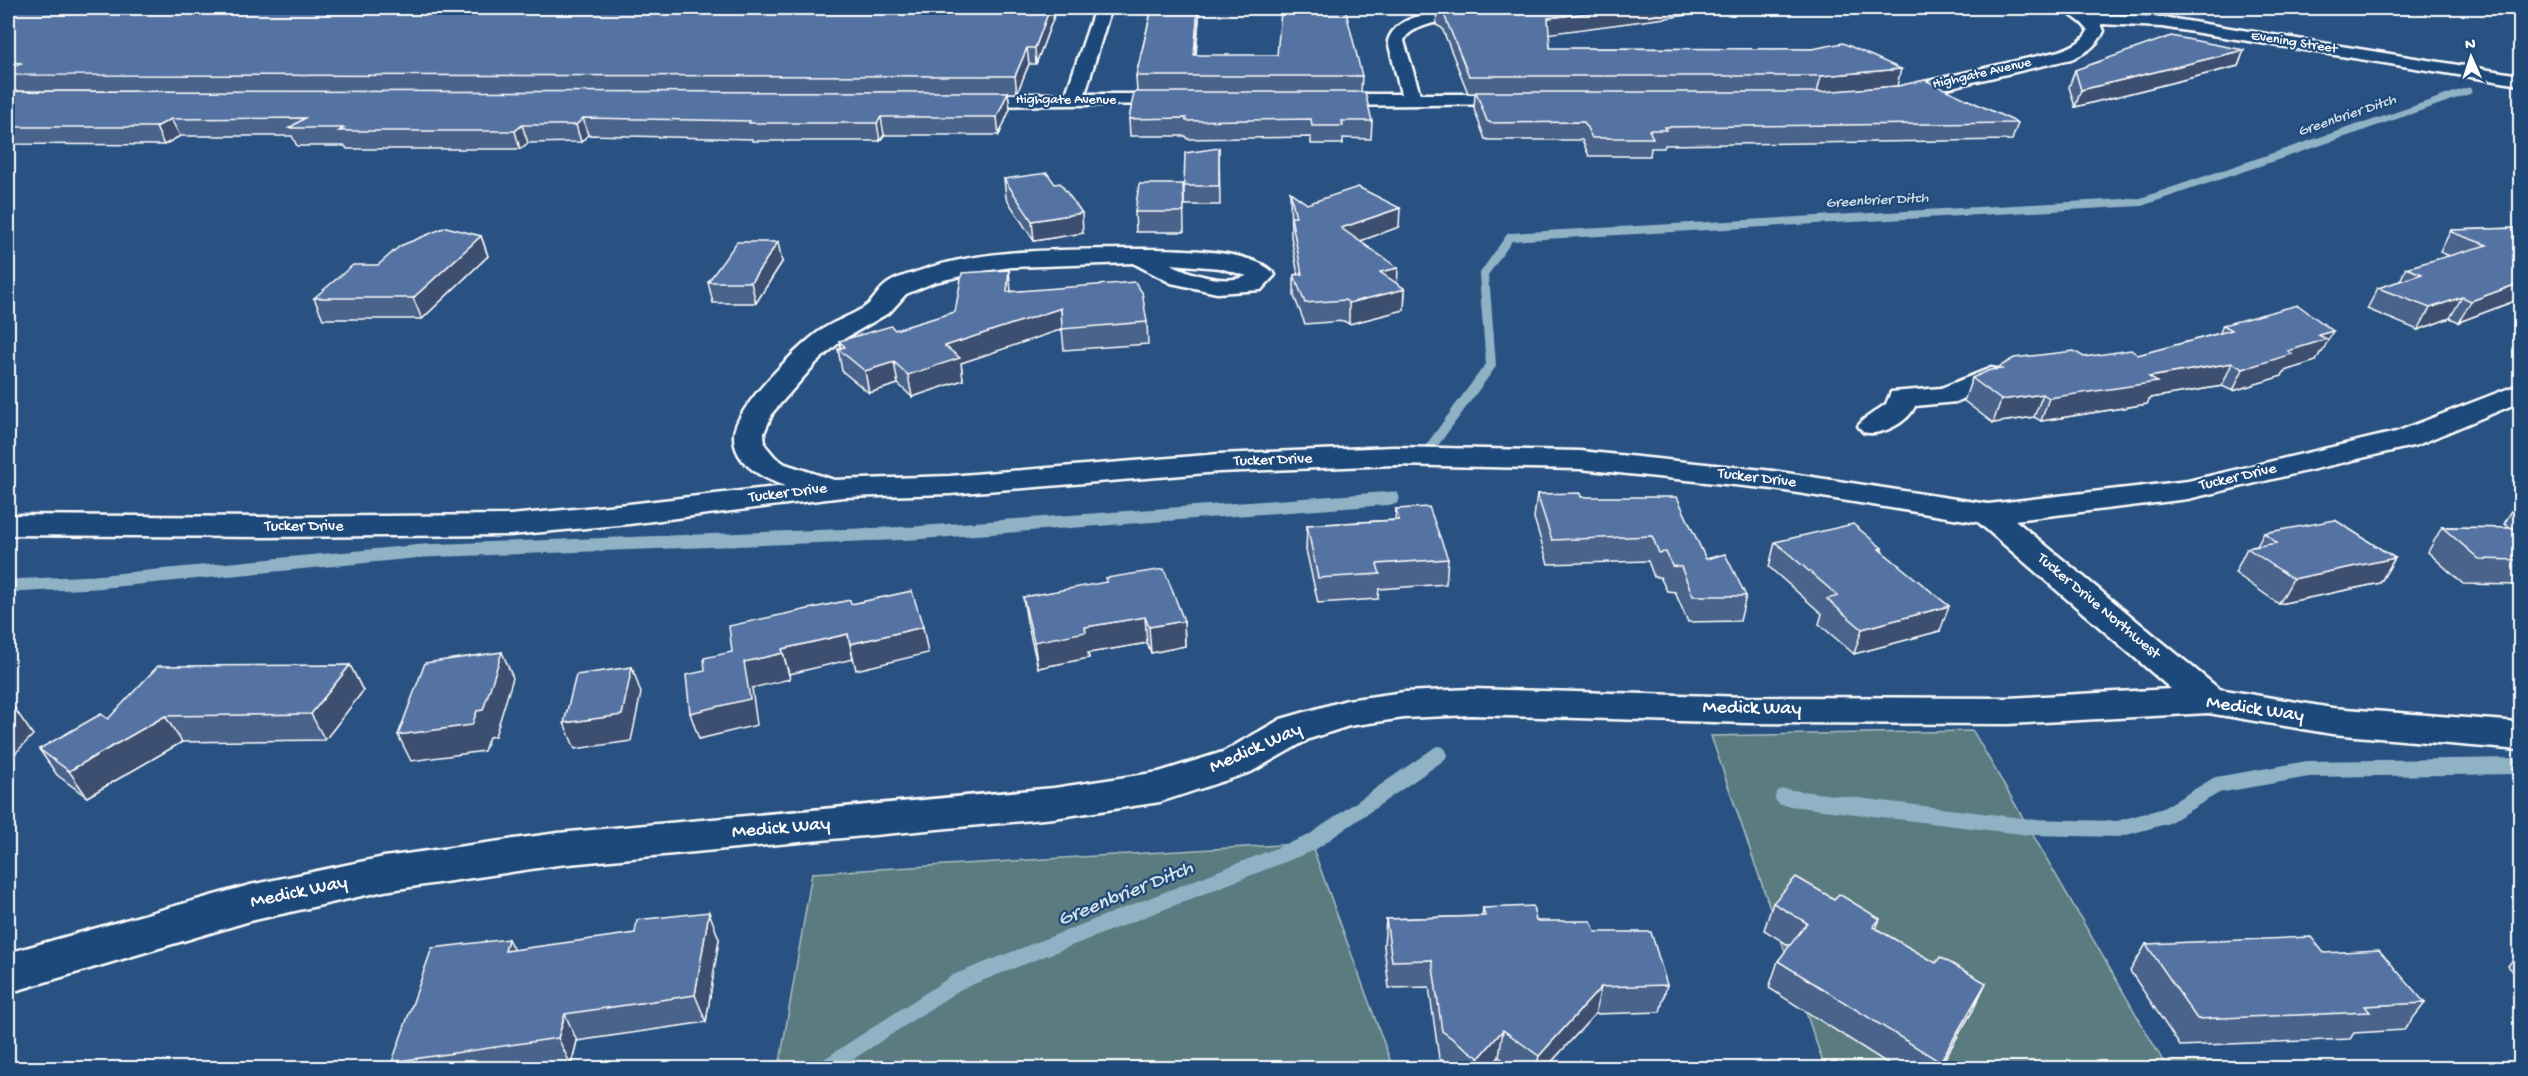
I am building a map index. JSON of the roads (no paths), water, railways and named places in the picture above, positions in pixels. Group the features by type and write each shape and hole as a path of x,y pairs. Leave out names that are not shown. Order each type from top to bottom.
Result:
{"street":[{"path":"1074,100 1103,8"},
{"path":"1412,100 1396,41 1399,33 1428,20 1513,8"},
{"name":"Evening Street","path":"2070,8 2090,19 2162,22 2520,80"},
{"name":"Highgate Avenue","path":"1874,97 1919,89 2065,55 2083,48 2092,41 2096,31 2090,19"},
{"name":"Highgate Avenue","path":"948,100 1198,100"},
{"path":"1301,100 1536,100"},
{"path":"846,488 796,481 767,466 754,452 749,434 754,418 778,385 828,338 882,306 897,288 945,270 1037,258 1137,256"},
{"path":"1873,426 1900,408 1901,398 1946,396 1991,376"},
{"name":"Tucker Drive","path":"8,525 262,527 510,525 629,514 846,488 950,485 1231,462 1394,456 1568,460 1773,480 1988,514 2188,490 2406,439 2520,392"},
{"name":"Tucker Drive Northwest","path":"1988,514 2208,700"},
{"name":"Medick Way","path":"8,973 250,903 384,874 558,849 1054,803 1160,787 1237,762 1295,729 1347,713 1404,705 1471,702 1748,710 2008,711 2208,700 2332,721 2520,736"}],"waterway":[{"name":"Greenbrier Ditch","path":"2357,129 2468,91"},
{"name":"Greenbrier Ditch","path":"1485,290 1484,274 1510,237 2141,202 2362,127"},
{"name":"Greenbrier Ditch","path":"1430,448 1491,365 1485,289"},
{"path":"8,586 95,582 423,551 914,533 1393,498"},
{"name":"Greenbrier Ditch","path":"825,1068 957,982 1311,843 1439,754"},
{"path":"1783,797 2030,827 2118,829 2165,816 2217,785 2308,769 2520,766"}]}
